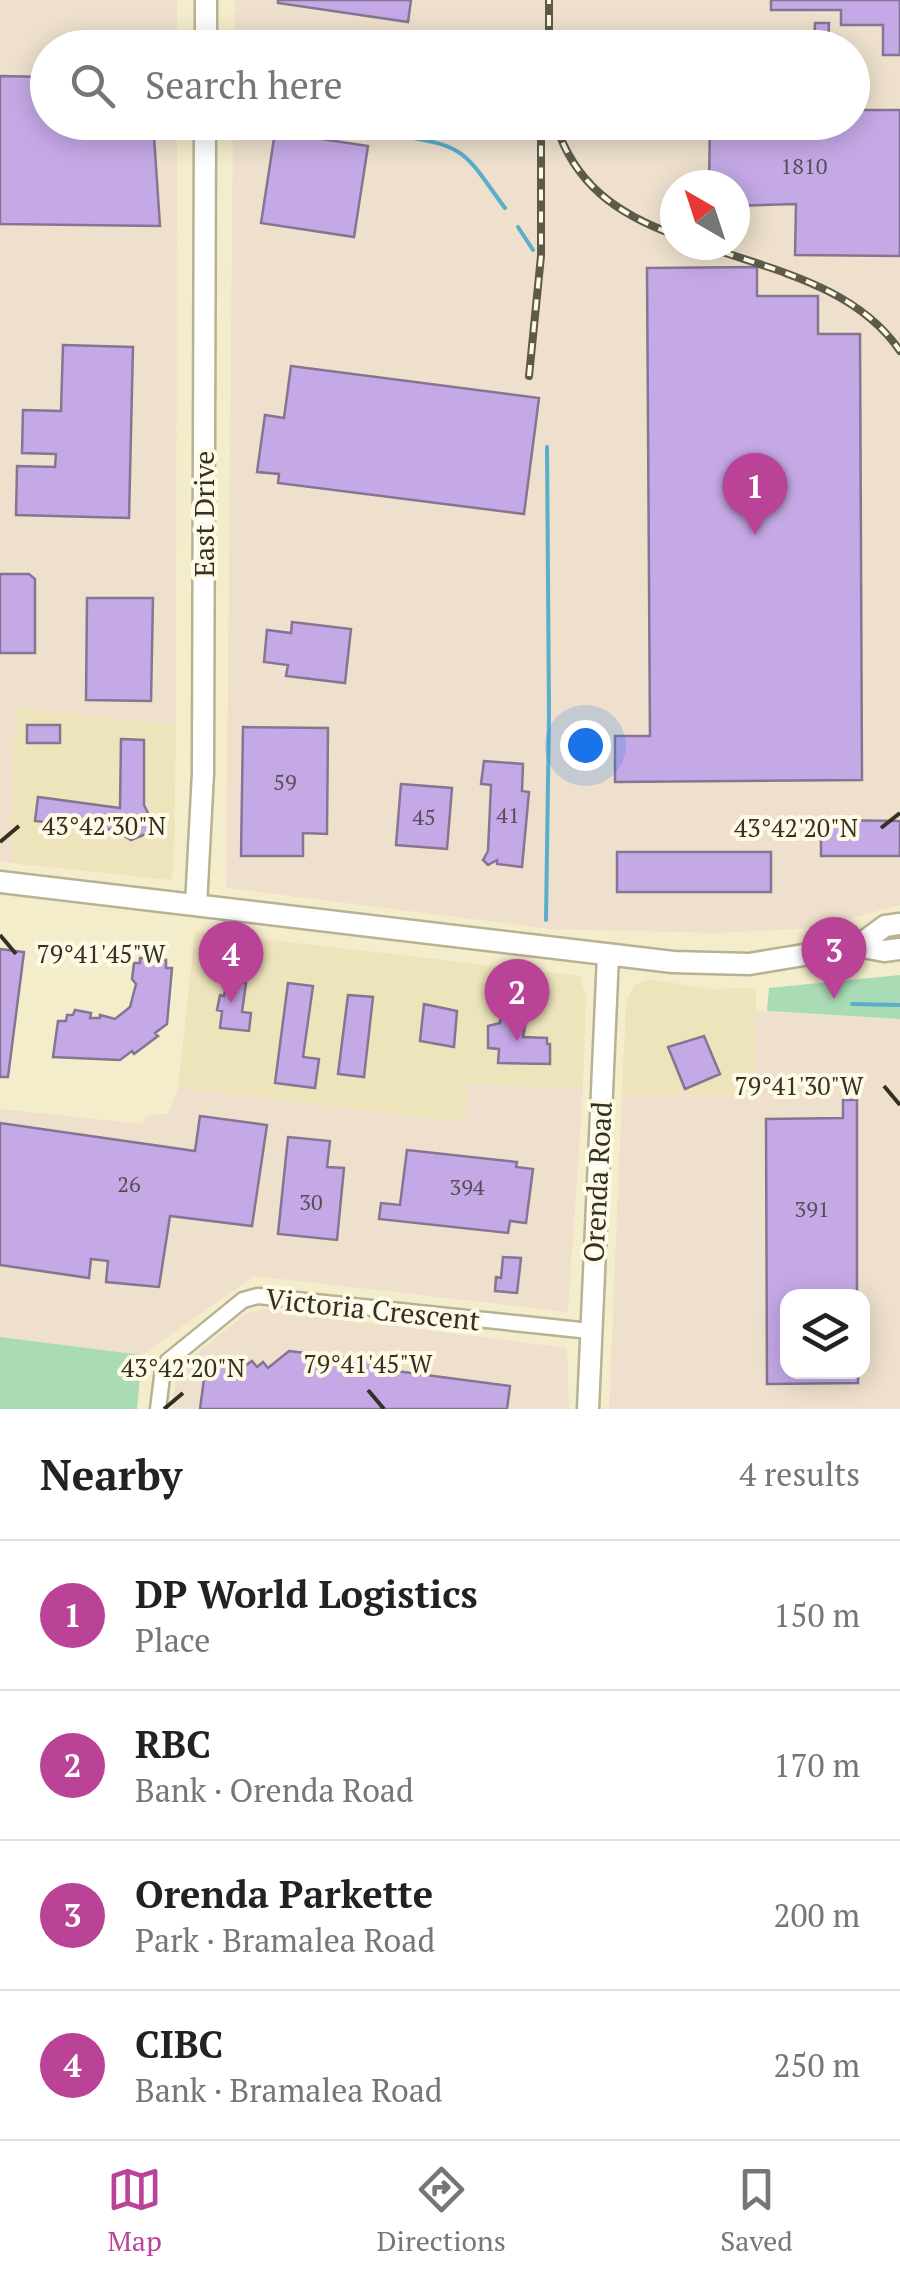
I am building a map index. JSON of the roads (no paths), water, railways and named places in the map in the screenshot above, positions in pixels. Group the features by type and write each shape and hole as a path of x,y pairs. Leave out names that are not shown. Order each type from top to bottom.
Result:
{"street":[{"path":"206,0 206,30"},
{"name":"East Drive","path":"196,905 203,773 206,140"},
{"path":"0,882 608,955 750,964 858,946 884,951 900,949"},
{"path":"858,946 885,926 900,924"},
{"name":"Orenda Road","path":"588,1409 608,955"},
{"name":"Victoria Crescent","path":"158,1409 163,1370 168,1361 243,1300 258,1296 590,1331"}],"waterway":[{"path":"426,140 463,155 505,208"},
{"path":"518,227 533,250"},
{"path":"546,920 547,447"},
{"path":"852,1004 899,1005"}],"railway":[{"path":"549,0 549,30"},
{"path":"529,376 541,256 541,140"},
{"path":"562,140 574,163 600,194 660,229"},
{"path":"748,260 836,295 882,329 900,351"}],"place":[{"name":"DP World Logistics","path":"755,535"},
{"name":"Orenda Parkette","path":"834,999"},
{"name":"CIBC","path":"231,1003"},
{"name":"RBC","path":"517,1041"}]}
